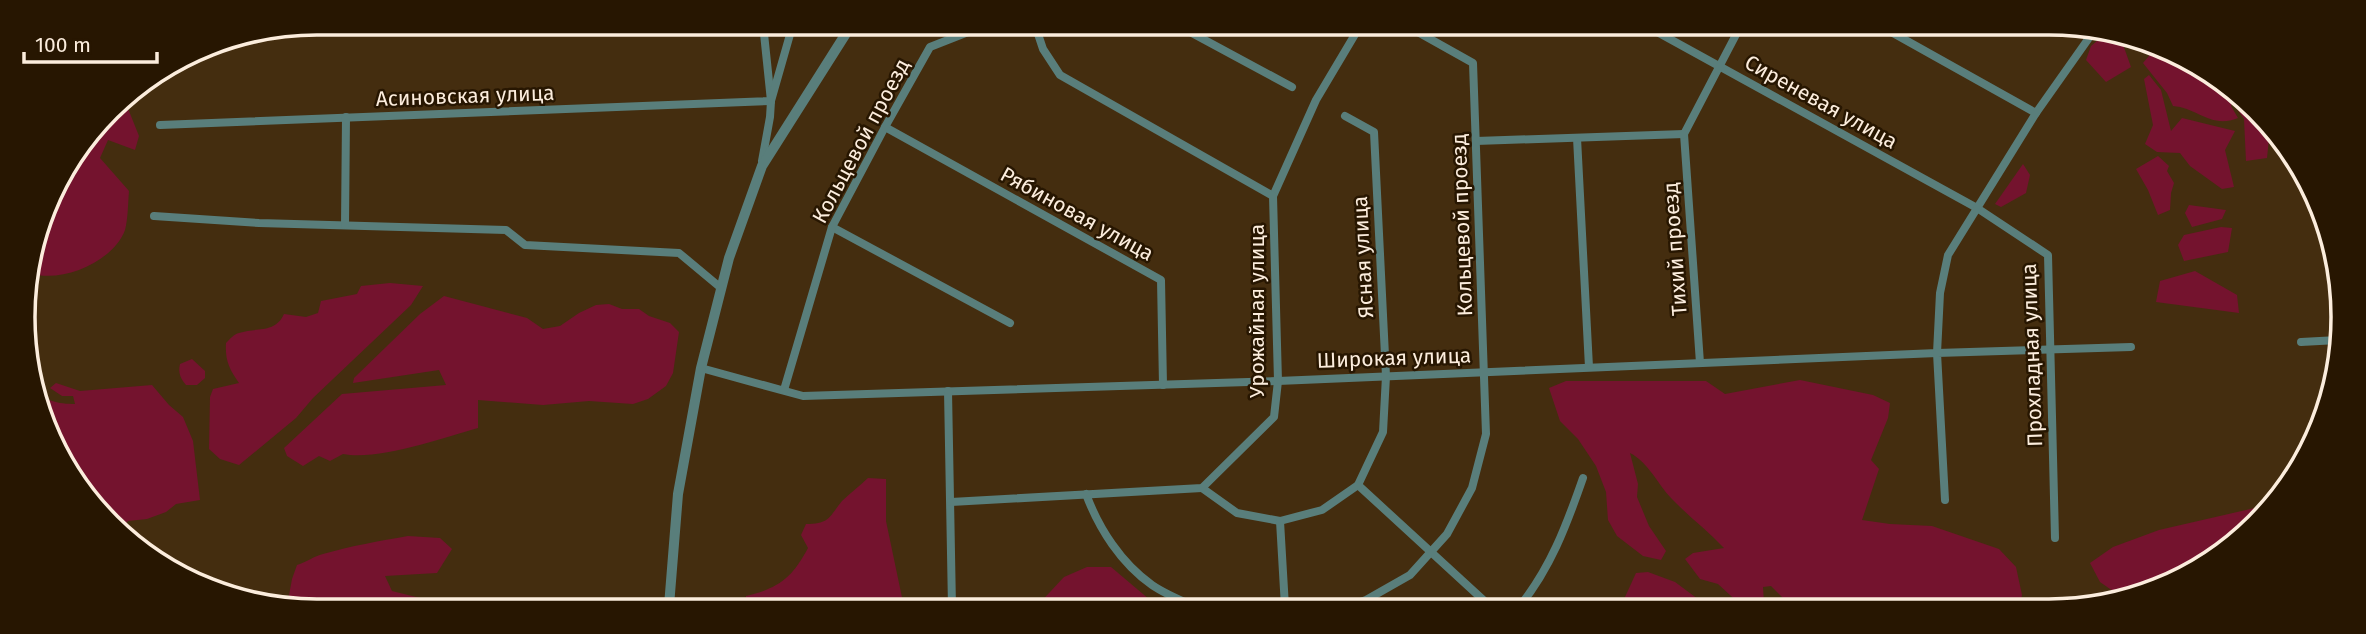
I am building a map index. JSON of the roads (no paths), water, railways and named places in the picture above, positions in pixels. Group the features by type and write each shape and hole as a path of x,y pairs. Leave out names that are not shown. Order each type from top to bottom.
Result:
{"street":[{"path":"670,599 678,494 701,368 729,258 762,166 771,117 764,35"},
{"path":"771,102 790,35"},
{"path":"762,166 845,35"},
{"name":"Кольцевой проезд","path":"784,390 832,227 930,47 961,35"},
{"name":"Урожайная улица","path":"1038,35 1043,49 1060,75 1273,197 1278,381 1274,417 1202,488"},
{"path":"1196,35 1292,87"},
{"path":"1273,197 1316,100 1355,35"},
{"name":"Кольцевой проезд","path":"1368,599 1410,575 1447,534 1472,488 1486,434 1473,63 1423,35"},
{"name":"Сиреневая улица","path":"1663,35 1978,208"},
{"path":"1476,141 1684,134 1736,35"},
{"path":"1897,35 2036,113"},
{"path":"1945,500 1937,353 1940,293 1948,255 2036,113 2089,38"},
{"name":"Асиновская улица","path":"160,125 771,102"},
{"name":"Ясная улица","path":"1345,116 1374,132 1386,376 1383,432 1359,485"},
{"path":"345,225 346,117"},
{"name":"Рябиновая улица","path":"885,127 1161,280 1163,384"},
{"name":"Тихий проезд","path":"1684,134 1700,363"},
{"path":"1577,138 1589,368"},
{"name":"Прохладная улица","path":"1978,208 2048,255 2055,538"},
{"path":"154,216 506,230 525,245 679,253 721,288"},
{"path":"832,227 1010,323"},
{"path":"2301,342 2330,340"},
{"name":"Широкая улица","path":"701,368 803,396 1278,381 2131,347"},
{"path":"948,391 952,599"},
{"path":"1525,599 1551,558 1583,478"},
{"path":"951,502 1202,488 1237,513 1280,521 1322,510 1359,485 1482,599"},
{"path":"1086,494 1094,517 1117,552 1152,585 1180,599"},
{"path":"1280,521 1285,599"}]}
